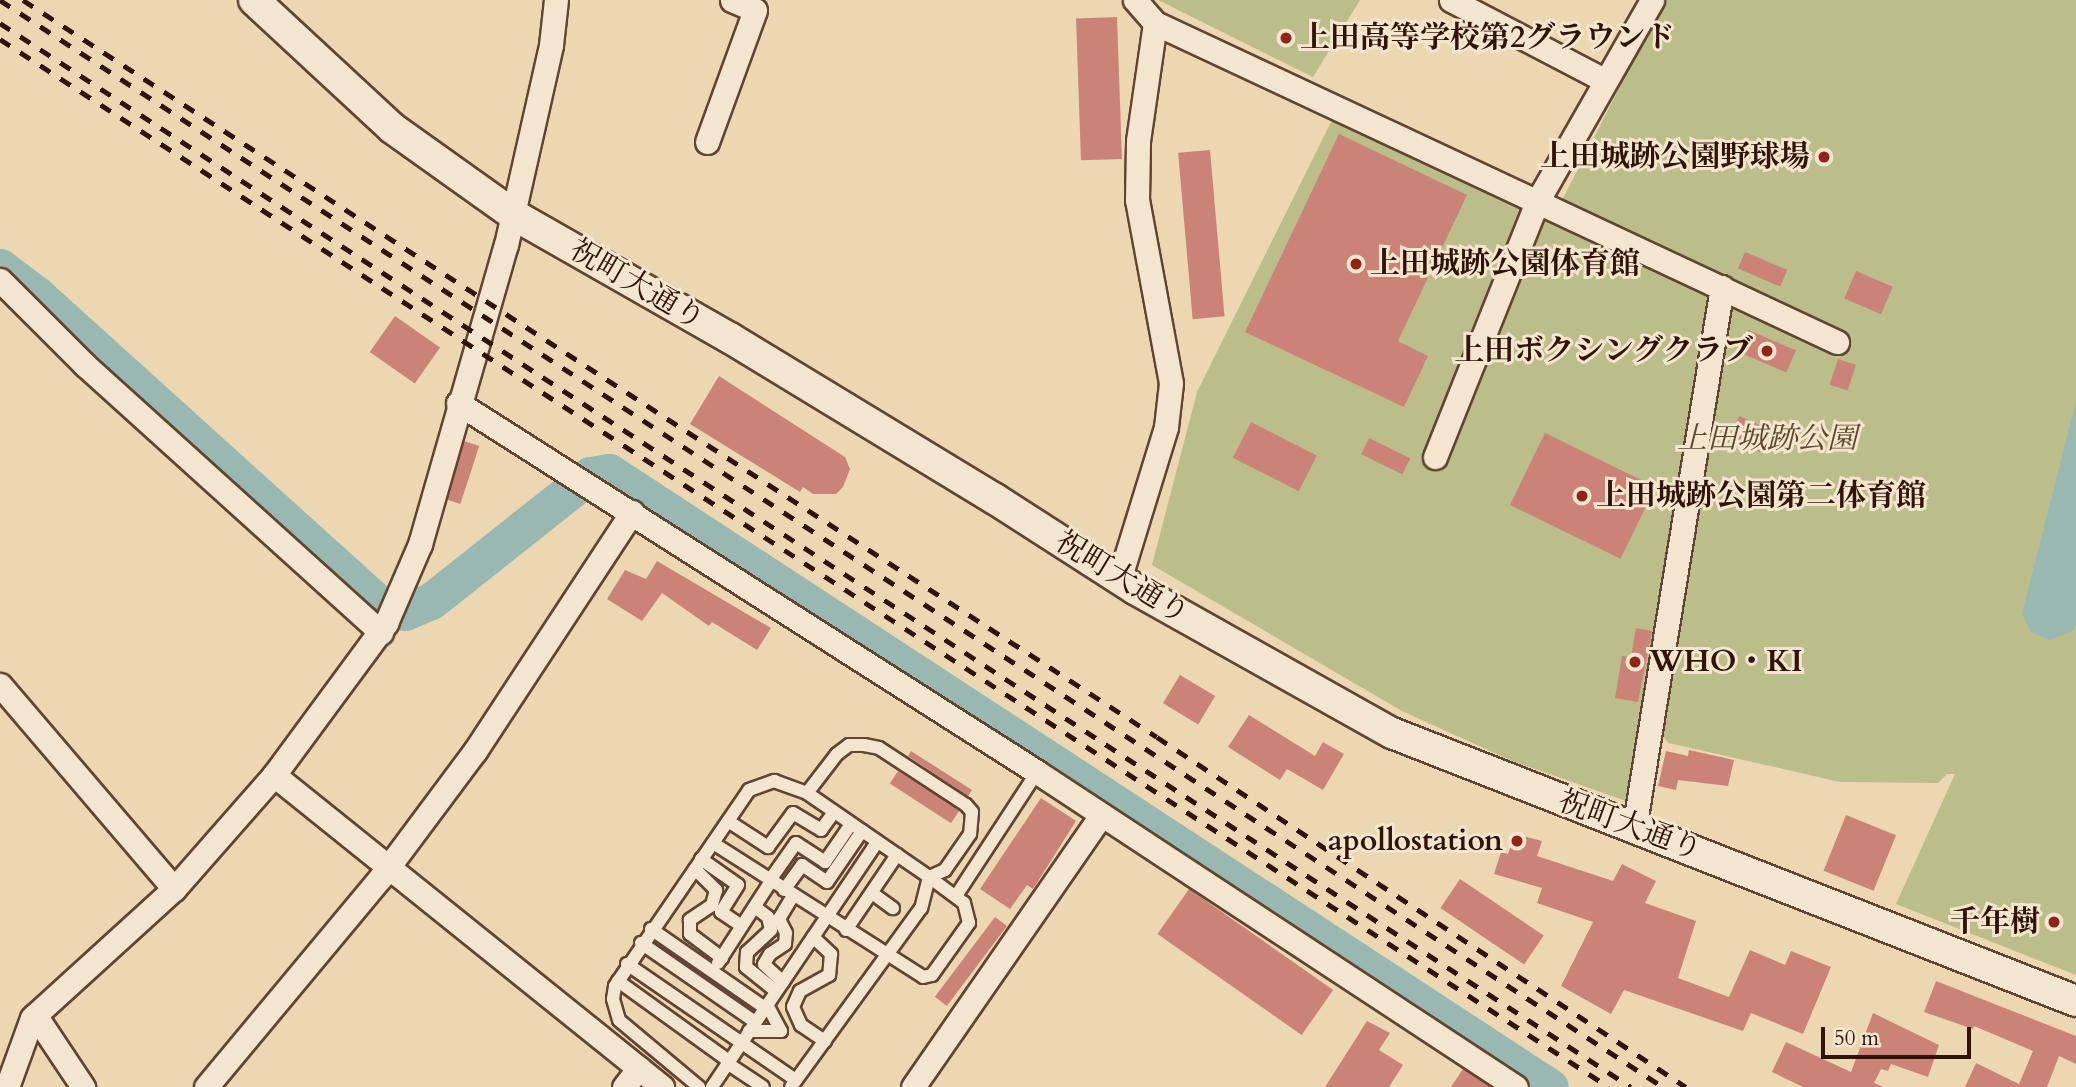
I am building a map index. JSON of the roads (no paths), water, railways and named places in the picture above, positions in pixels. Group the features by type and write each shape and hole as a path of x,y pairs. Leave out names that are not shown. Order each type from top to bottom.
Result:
{"street":[{"name":"祝町大通り","path":"254,0 392,128 514,215 730,338 1119,580 1392,733 2076,1000"},
{"path":"7,1087 35,1015 174,889 274,775 383,628 400,594 451,445 458,403 514,215 551,45 556,0"},
{"path":"707,142 755,10 732,0"},
{"path":"1135,0 1155,23 1837,342"},
{"path":"1451,0 1604,80"},
{"path":"1435,457 1538,200 1652,0"},
{"path":"1119,580 1166,427 1171,383 1137,200 1138,141 1155,23"},
{"path":"1,280 85,365 383,628"},
{"path":"1633,829 1722,287"},
{"path":"458,403 1037,772 1517,1087"},
{"path":"205,1087 388,868 508,704 632,512"},
{"path":"0,685 174,889"},
{"path":"274,775 662,1087"},
{"path":"913,1087 1101,815"},
{"path":"35,1015 83,1087"},
{"path":"624,1087 639,1068"}],"lane":[{"path":"807,793 836,754 849,745 864,745 878,748 966,805 972,812 970,834 945,870 929,877"},
{"path":"956,896 1037,772"},
{"path":"699,1087 619,1020 613,999 626,964 749,790 774,781 807,793 956,896 967,909 969,923 932,975 913,974 713,843"},
{"path":"728,821 768,847 793,813 821,830 834,812"},
{"path":"712,972 796,843 825,862 857,828"},
{"path":"780,986 764,964 785,944 786,933 779,919 802,865 827,882 857,828"},
{"path":"712,1087 877,842"},
{"path":"846,930 897,855"},
{"path":"698,864 738,885 721,912 742,926"},
{"path":"698,864 713,882 716,897 712,905 693,915 690,934 722,958"},
{"path":"626,964 741,1043 794,1084 920,908 929,877"},
{"path":"872,893 893,908"},
{"path":"755,907 768,917 771,930 747,952 746,967 780,986"},
{"path":"641,943 752,1027 781,1031 766,1007 651,929"},
{"path":"813,937 831,954 829,975 800,990 793,1007 801,1025 825,1041"},
{"path":"618,981 698,1038 756,1085"},
{"path":"652,1023 660,1011"},
{"path":"689,1051 698,1038"}],"water":[{"path":"2076,401 2076,624 2072,631 2050,640 2031,632 2022,614"}],"waterway":[{"path":"0,267 37,295 383,608 405,612 431,601 590,475 609,472 1550,1087"}],"railway":[{"path":"0,0 1663,1087"},
{"path":"23,0 1157,737 1686,1087"},
{"path":"0,23 1631,1087"},
{"path":"0,39 1609,1087"}],"place":[{"name":"上田高等学校第2グラウンド","path":"1286,38"},
{"name":"上田城跡公園野球場","path":"1824,157"},
{"name":"上田城跡公園体育館","path":"1356,264"},
{"name":"上田ボクシングクラブ","path":"1767,351"},
{"name":"上田城跡公園第二体育館","path":"1582,496"},
{"name":"WHO・KI","path":"1635,662"},
{"name":"apollostation","path":"1517,841"},
{"name":"千年樹","path":"2054,922"}],"park label":[{"name":"上田城跡公園","path":"1767,439"}]}
